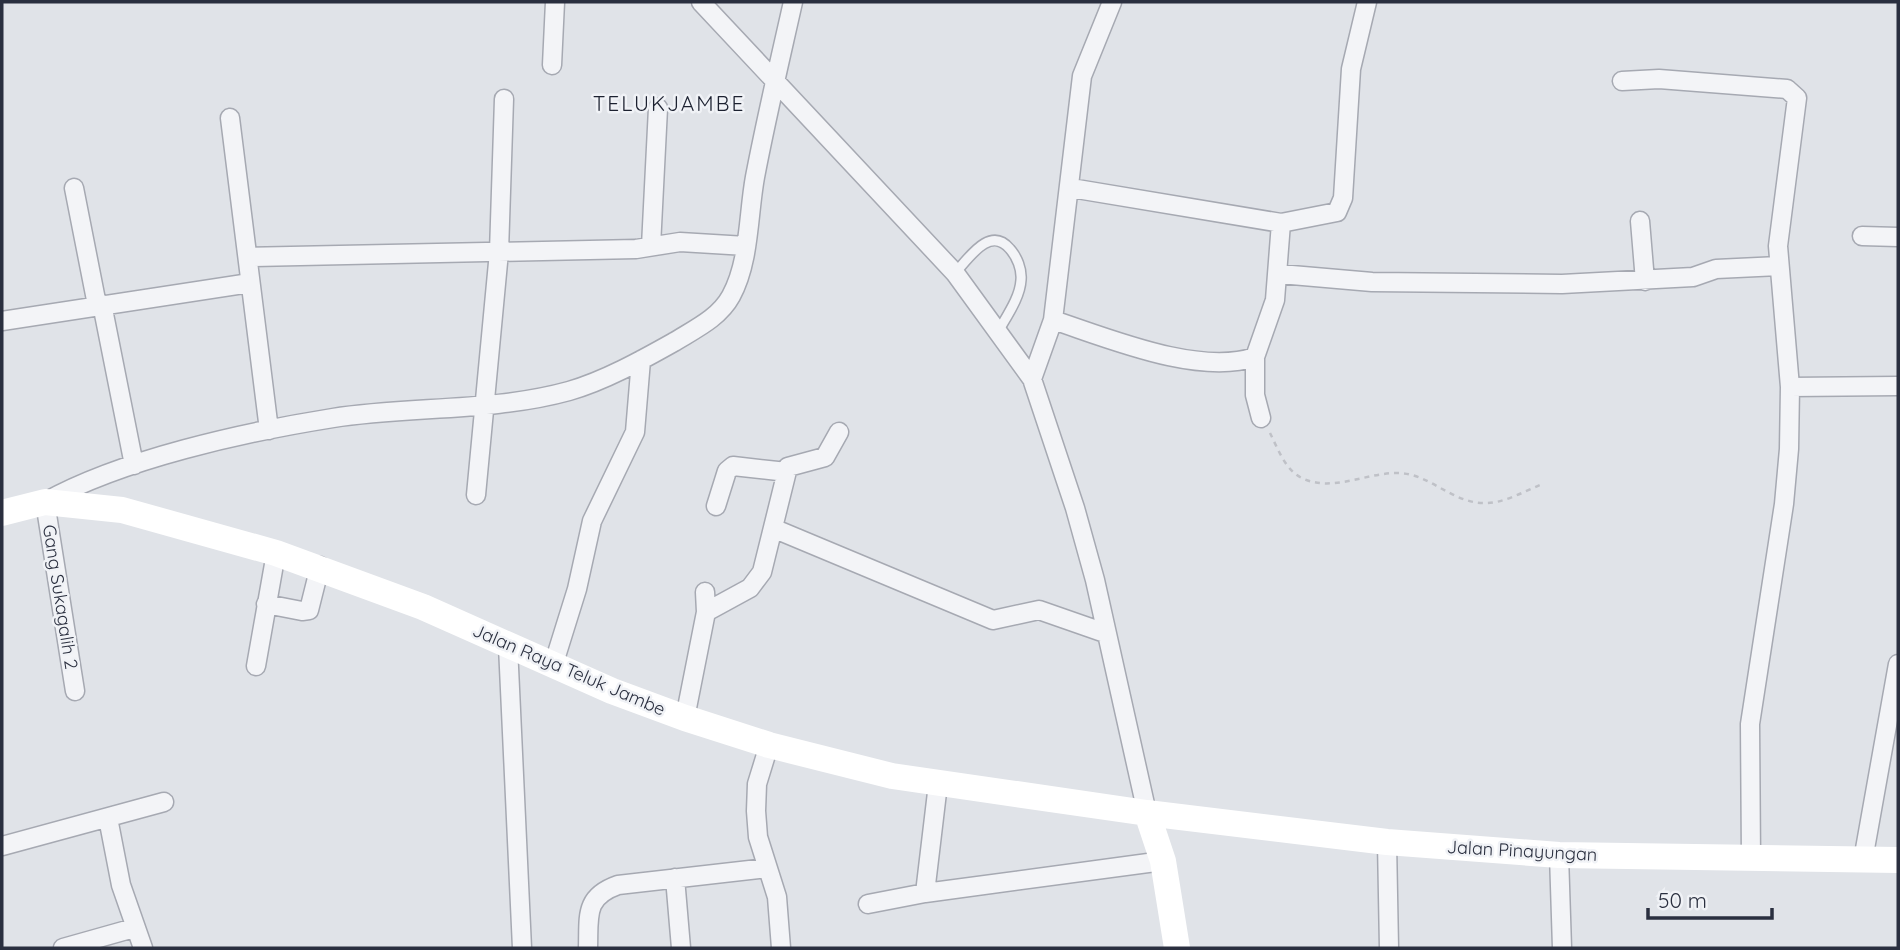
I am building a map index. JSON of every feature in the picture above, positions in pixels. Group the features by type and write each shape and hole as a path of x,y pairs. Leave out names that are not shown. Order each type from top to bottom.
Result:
{"main road":[{"name":"Jalan Raya Teluk Jambe","path":"2,513 45,502 122,510 320,566 423,607 553,666 685,718 769,745 938,784 1147,813"},
{"name":"Jalan Pinayungan","path":"1147,813 1387,842 1559,855 1898,860"},
{"path":"1147,813 1163,861 1177,948"}],"street":[{"path":"552,65 555,2"},
{"path":"701,2 955,273 1032,379 1075,508 1147,813"},
{"path":"45,502 76,485 134,465 269,430 334,418 485,403 573,390 641,359 713,318 731,296 746,246 755,179 793,2"},
{"path":"1032,379 1053,320 1071,188 1082,76 1112,2"},
{"path":"1071,188 1281,223 1337,212 1341,208 1351,69 1367,2"},
{"path":"1622,81 1702,81 1787,89 1797,97 1779,246 1790,387 1784,504 1750,724 1751,859"},
{"path":"476,495 499,252 504,99"},
{"path":"651,246 658,108"},
{"path":"230,118 269,430"},
{"path":"74,188 134,465"},
{"path":"1640,221 1645,281"},
{"path":"1261,418 1255,395 1255,357 1275,300 1280,274 1281,223"},
{"path":"1862,236 1898,237"},
{"path":"248,257 499,252 651,246 680,242 746,246"},
{"path":"1280,274 1440,284 1645,281 1693,278 1716,269 1779,266"},
{"path":"2,321 250,283"},
{"path":"1053,320 1168,355 1225,363 1255,357"},
{"path":"553,666 577,589 592,521 635,432 641,359"},
{"path":"1790,387 1898,386"},
{"path":"706,612 750,588 762,572 775,529 787,472 792,465 825,457 839,432"},
{"path":"716,506 727,471 733,466 787,472"},
{"name":"Gang Sukagalih 2","path":"45,502 75,691"},
{"path":"775,529 993,620 1039,610 1105,633"},
{"path":"256,666 276,553"},
{"path":"267,604 309,610 320,566"},
{"path":"685,718 706,612 705,592"},
{"path":"508,646 522,948"},
{"path":"1863,860 1898,664"},
{"path":"769,745 757,784 756,811 766,868 777,897 781,948"},
{"path":"925,893 938,784"},
{"path":"2,846 164,802"},
{"path":"108,818 121,885 134,928 144,948"},
{"path":"1387,842 1389,948"},
{"path":"1559,855 1562,948"},
{"path":"869,904 925,893 1163,861"},
{"path":"588,948 589,916 593,899 599,893 618,885 766,868"},
{"path":"675,878 681,948"},
{"path":"63,948 134,928"}],"lane":[{"path":"955,273 986,242 997,240 1014,254 1022,278 1018,293 999,330"}],"path":[{"path":"1261,418 1291,470 1303,479 1334,483 1398,473 1413,475 1450,494 1485,504 1540,485"}],"district":[{"name":"TELUKJAMBE","path":"669,104"}]}
